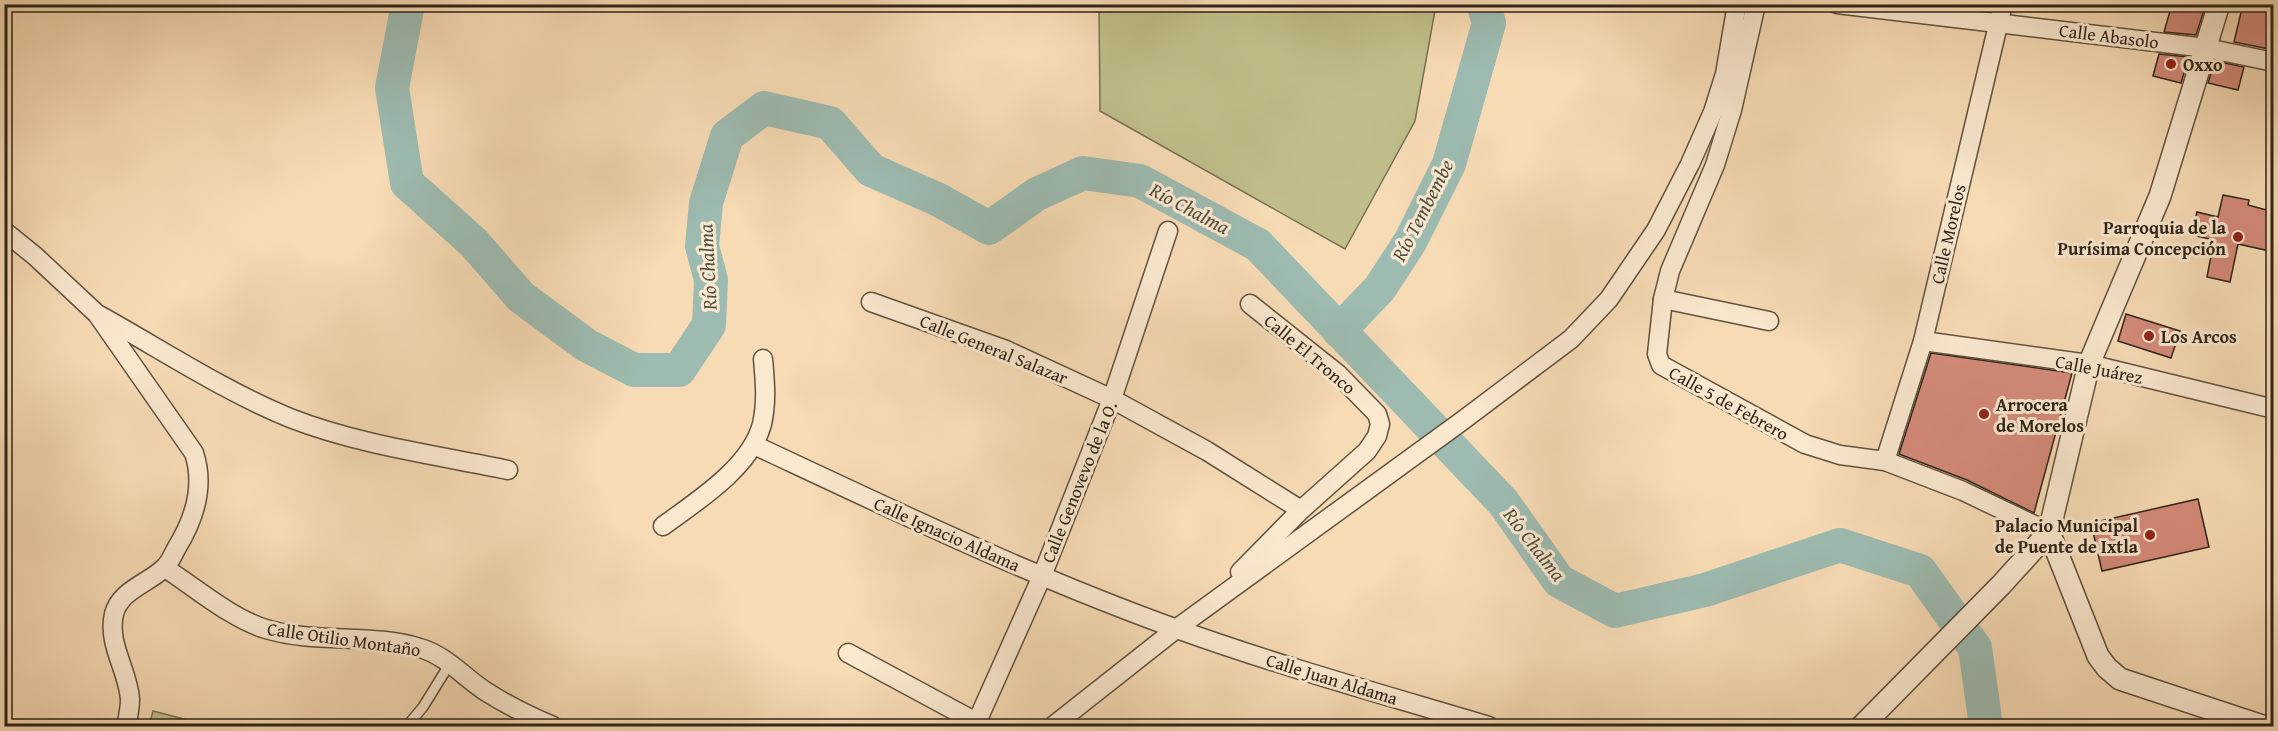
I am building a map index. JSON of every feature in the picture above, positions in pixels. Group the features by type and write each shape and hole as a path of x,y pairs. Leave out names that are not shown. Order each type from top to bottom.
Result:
{"street":[{"path":"1053,726 1176,629 1425,448 1570,339 1609,299 1656,230 1690,164 1713,112 1725,74 1737,4"},
{"name":"Calle 5 de Febrero","path":"1756,4 1735,100 1715,165 1670,271 1663,299 1657,354 1661,365 1805,444 1840,455 1886,461 1963,491 2049,532"},
{"name":"Calle Abasolo","path":"1837,4 2206,48 2274,62"},
{"name":"Calle Morelos","path":"1886,461 1923,341 2003,4"},
{"path":"1862,726 2001,585 2049,532 2089,364 2160,196 2219,4"},
{"path":"4,231 35,256 97,314 194,453 199,467 195,506 180,543 165,568 133,590 120,602 115,613 113,640 130,700 126,726"},
{"name":"Calle Genovevo de la O.","path":"976,724 1041,576 1112,399 1168,231"},
{"path":"1663,299 1769,321"},
{"name":"Calle General Salazar","path":"871,302 1006,350 1112,399 1208,451 1301,510"},
{"name":"Calle El Tronco","path":"1250,304 1338,374 1377,414 1380,424 1377,436 1367,451 1352,467 1301,510"},
{"path":"97,314 251,400 291,418 333,432 508,470"},
{"name":"Calle Juárez","path":"1923,341 2089,364 2274,409"},
{"path":"663,526 711,491 754,445 762,425 766,398 763,359"},
{"name":"Calle Ignacio Aldama","path":"754,445 1041,576 1176,629"},
{"path":"1210,604 1301,510"},
{"path":"2049,532 2098,656 2107,669 2120,679 2250,725"},
{"name":"Calle Otilio Montaño","path":"165,568 246,622 267,630 421,648 435,654 484,690 516,719 553,726"},
{"name":"Calle Juan Aldama","path":"1176,629 1261,658 1489,726"},
{"path":"848,653 976,724"}],"lane":[{"path":"406,726 423,707 449,665"}],"shaded area":[{"path":"1099,5 1436,5 1415,121 1345,249 1100,111"},
{"path":"153,711 211,726 149,726"}],"building":[{"path":"2172,4 2206,4 2196,35 2164,32"},
{"path":"2243,4 2274,4 2274,50 2234,42"},
{"name":"Oxxo","path":"2159,54 2189,57 2181,83 2153,76"},
{"path":"2215,61 2244,67 2238,90 2208,83"},
{"name":"Parroquia de la Purísima Concepción","path":"2223,195 2249,200 2248,205 2274,212 2274,252 2238,244 2230,282 2207,277 2214,240 2192,235 2197,212 2218,217"},
{"name":"Los Arcos","path":"2126,314 2180,331 2171,358 2118,341"},
{"name":"Arrocera de Morelos","path":"1931,353 2072,373 2034,513 1967,480 1899,454"},
{"name":"Palacio Municipal de Puente de Ixtla","path":"2198,499 2209,547 2102,571 2091,523"}],"waterway":[{"name":"Río Chalma","path":"408,4 392,88 407,183 474,243 521,297 586,345 634,370 679,370 709,325 711,280 702,246 706,203 727,136 764,108 830,123 871,170 939,200 989,228 1037,194 1083,173 1140,181 1258,245 1503,502 1559,581 1615,611 1705,590 1840,545 1920,571 1975,648 1986,726"},
{"name":"Río Tembembe","path":"1339,331 1380,288 1410,242 1449,164 1489,23 1483,4"}],"place":[{"name":"Oxxo","path":"2171,64"},
{"name":"Parroquia de la Purísima Concepción","path":"2238,237"},
{"name":"Los Arcos","path":"2149,336"},
{"name":"Arrocera de Morelos","path":"1984,414"},
{"name":"Palacio Municipal de Puente de Ixtla","path":"2150,535"}]}
